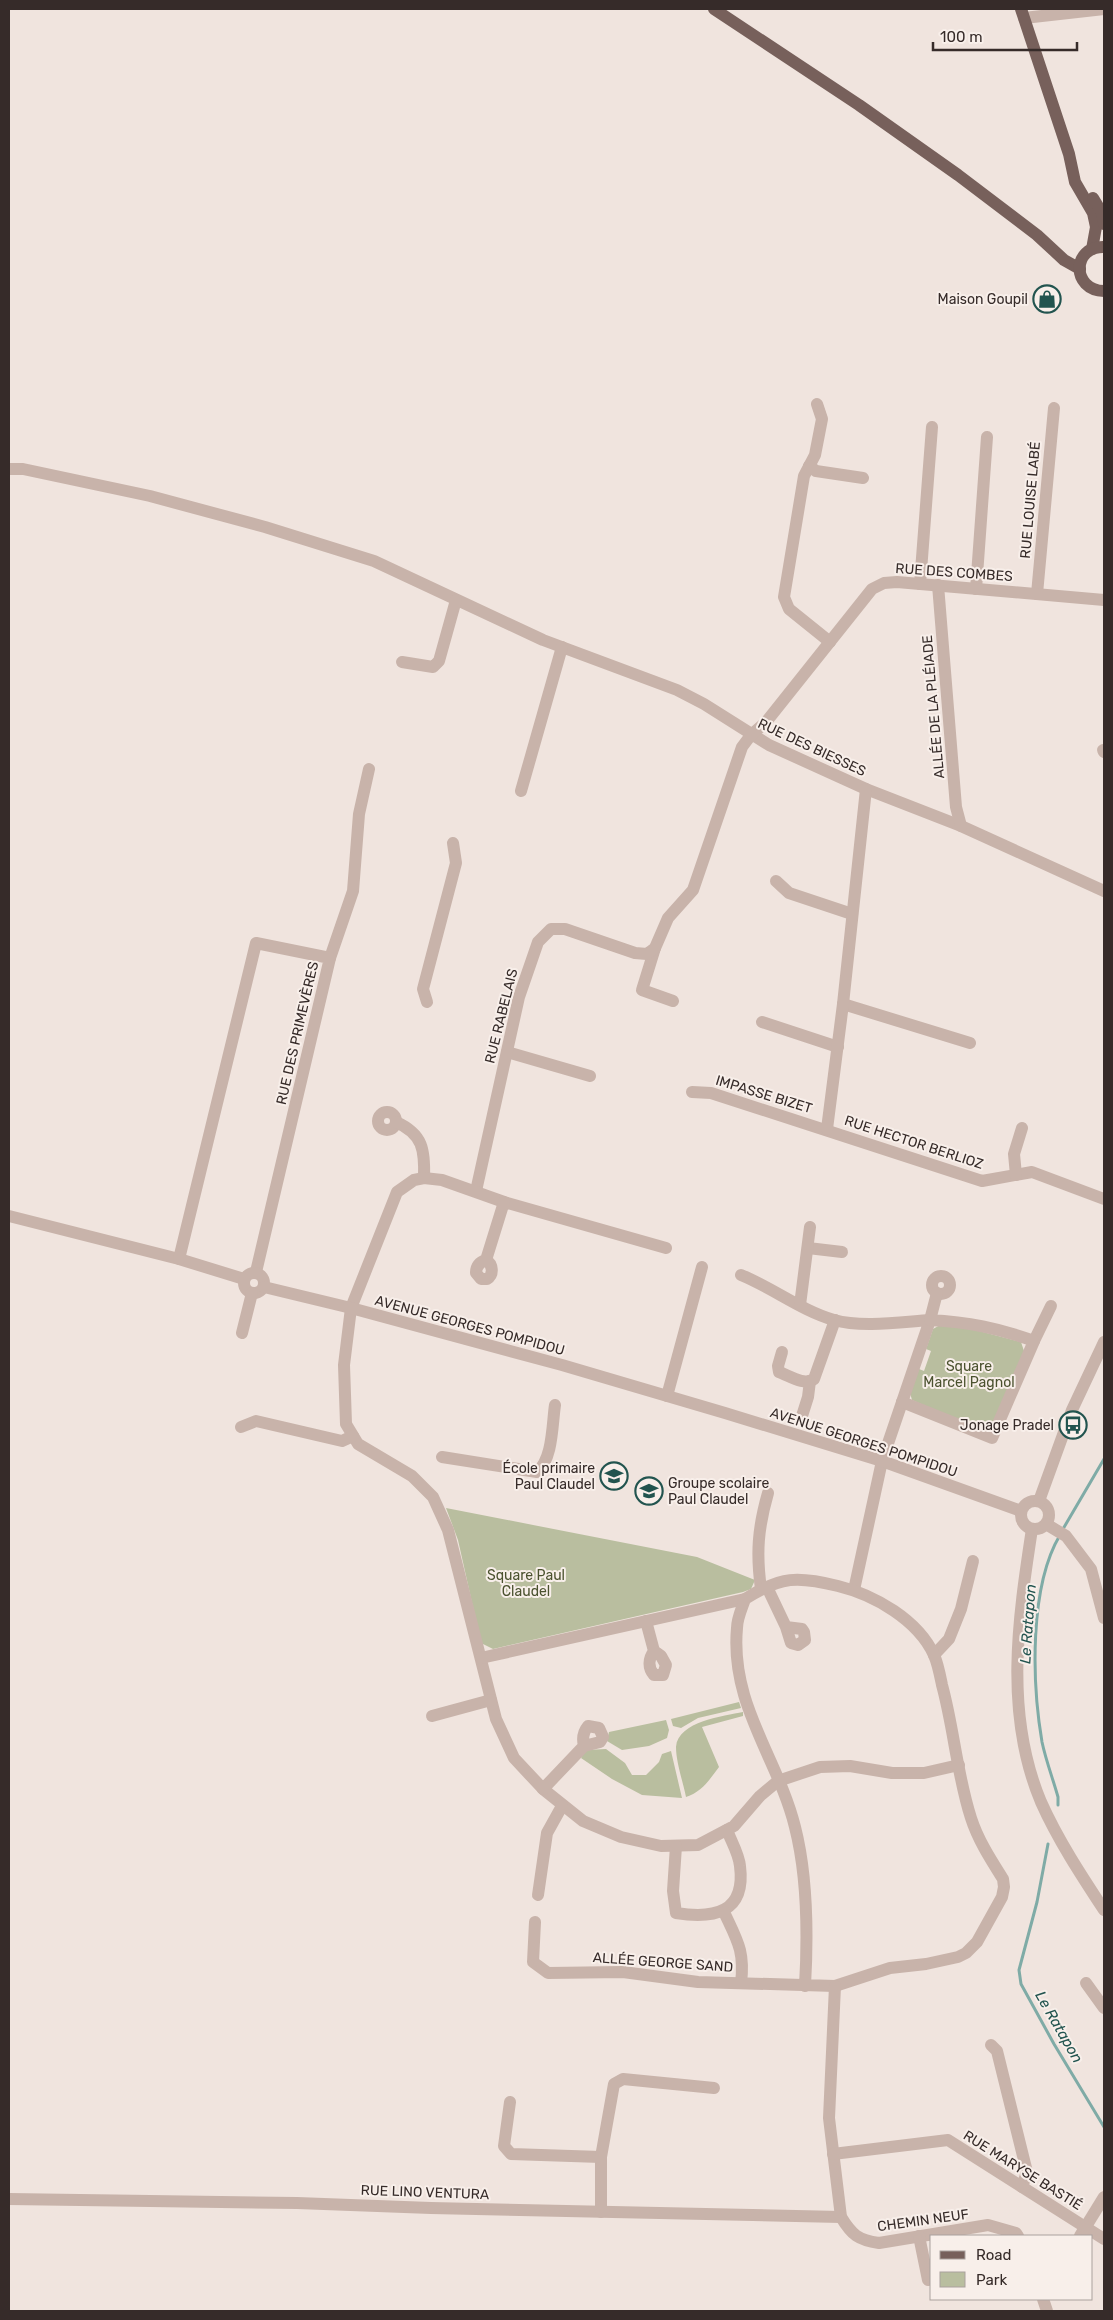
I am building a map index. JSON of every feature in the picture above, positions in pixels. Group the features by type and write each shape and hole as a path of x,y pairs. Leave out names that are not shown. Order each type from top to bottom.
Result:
{"main road":[{"path":"714,9 859,105 958,175 1037,235 1066,253 1090,255"},
{"path":"1022,13 1069,154 1075,182 1092,213 1096,228 1090,255 1080,275 1087,285 1104,291"},
{"path":"1069,154 1102,213 1104,224"}],"street":[{"path":"1022,13 1104,9"},
{"path":"817,404 822,418 815,455 804,476 784,597 789,609 830,642"},
{"name":"RUE LOUISE LABÉ","path":"1037,594 1054,408"},
{"path":"920,584 932,427"},
{"path":"976,589 987,437"},
{"path":"809,466 816,471 863,478"},
{"name":"RUE DES BIESSES","path":"9,469 23,469 150,496 265,527 374,561 562,647 684,693 751,735 866,788 961,826 1104,891"},
{"name":"RUE DES COMBES","path":"751,735 766,722 872,589 884,583 920,584 1104,600"},
{"name":"ALLÉE DE LA PLÉIADE","path":"938,586 956,807 961,826"},
{"path":"402,662 433,667 439,662 456,600"},
{"path":"521,791 562,647"},
{"path":"673,1001 642,990 655,948 668,918 693,890 742,747 751,735"},
{"path":"330,958 353,891 359,814 369,769"},
{"name":"RUE HECTOR BERLIOZ","path":"866,788 843,1004 827,1129 982,1181 1032,1172 1104,1199"},
{"path":"427,1002 423,989 456,863 453,842"},
{"path":"776,881 789,893 852,914"},
{"name":"RUE RABELAIS","path":"476,1191 518,997 538,942 551,929 565,929 635,953 647,954 655,948"},
{"name":"RUE DES PRIMEVÈRES","path":"179,1259 256,943 330,958 250,1276"},
{"path":"843,1004 970,1043"},
{"path":"762,1022 838,1047"},
{"path":"506,1052 590,1076"},
{"name":"IMPASSE BIZET","path":"692,1092 711,1093 827,1129"},
{"path":"396,1122 410,1129 421,1145 424,1155 424,1178"},
{"path":"1016,1175 1014,1154 1022,1128"},
{"path":"666,1248 504,1202 442,1180 424,1178 414,1180 398,1192 351,1308 344,1375 346,1424 358,1444 412,1476 433,1497 448,1530 496,1719 514,1758 542,1789 583,1821 621,1837 661,1846 698,1845 734,1826 760,1796 778,1781 820,1767 850,1766 892,1773 924,1773 959,1765"},
{"path":"486,1260 504,1202"},
{"path":"9,1216 263,1278 242,1334"},
{"path":"800,1305 810,1227"},
{"path":"808,1248 842,1252"},
{"path":"667,1396 702,1267"},
{"path":"741,1275 767,1286 800,1305 835,1320 868,1324 930,1320 965,1322 1004,1331 1034,1341"},
{"path":"250,1276 245,1288 258,1290"},
{"name":"AVENUE GEORGES POMPIDOU","path":"258,1290 351,1308 667,1396 882,1460 1021,1511"},
{"path":"854,1590 882,1460 930,1320 937,1293"},
{"path":"902,1402 992,1438 1051,1306"},
{"path":"782,1352 778,1366 780,1372 805,1382 810,1381 814,1378 835,1320"},
{"path":"1039,1501 1072,1410 1104,1342"},
{"path":"802,1416 808,1397 810,1381"},
{"path":"442,1458 537,1472 544,1467 547,1456 555,1405"},
{"path":"241,1427 256,1421 342,1441 353,1436"},
{"path":"768,1493 759,1522 757,1558 764,1588 786,1627"},
{"path":"1051,1526 1049,1510 1043,1503 1039,1501 1030,1502 1021,1511 1022,1521 1032,1529 1051,1526 1066,1536 1090,1569 1104,1618"},
{"path":"1032,1529 1025,1570 1017,1646 1017,1688 1023,1736 1041,1801 1068,1855 1104,1910"},
{"path":"481,1658 745,1599 764,1588 787,1579 804,1580 854,1590 883,1604 914,1627 934,1655 949,1639 961,1609 973,1561"},
{"path":"745,1599 737,1626 736,1663 746,1705 795,1826 803,1878 808,1943 805,1986"},
{"path":"646,1621 654,1651"},
{"name":"ALLÉE GEORGE SAND","path":"535,1922 533,1962 548,1973 623,1972 698,1982 835,1986 890,1968 926,1964 958,1957 972,1948 982,1934 1002,1897 1003,1879 971,1818 947,1703 934,1655"},
{"path":"432,1716 491,1700"},
{"path":"542,1789 584,1746"},
{"path":"538,1895 547,1833 562,1806"},
{"path":"676,1846 673,1892 676,1913 697,1916 724,1912 739,1895 740,1885 740,1865 727,1830"},
{"path":"724,1912 738,1940 744,1961 741,1983"},
{"path":"1086,1983 1104,2008"},
{"path":"835,1986 829,2118 841,2217"},
{"path":"991,2044 997,2051 1028,2172 1022,2187"},
{"path":"601,2212 601,2157 614,2084 623,2079 714,2088"},
{"path":"510,2102 504,2146 511,2154 601,2157"},
{"name":"RUE MARYSE BASTIÉ","path":"833,2154 948,2140 1022,2187 1083,2232"},
{"path":"1083,2232 1104,2198"},
{"name":"RUE LINO VENTURA","path":"9,2199 297,2203 835,2219 841,2217"},
{"name":"CHEMIN NEUF","path":"841,2217 849,2231 863,2241 879,2243 988,2225 1017,2235"},
{"path":"919,2236 928,2280 930,2280"}],"green space":[{"name":"Square Marcel Pagnol","path":"940,1325 964,1327 1021,1342 1025,1354 992,1429 979,1430 912,1400 910,1393 919,1369 924,1371 931,1351 926,1349 933,1329"},
{"name":"Square Paul Claudel","path":"446,1508 697,1557 755,1580 751,1589 743,1592 493,1649 481,1643 458,1540"},
{"path":"739,1702 741,1708 698,1718 681,1728 673,1726 671,1719"},
{"path":"743,1712 743,1716 702,1727 719,1767 701,1788 686,1797 676,1753 679,1738 685,1731 703,1721"},
{"path":"666,1720 669,1730 667,1738 649,1746 622,1750 607,1741 609,1732"},
{"path":"606,1749 625,1763 632,1775 646,1775 659,1762 662,1754 671,1751 682,1798 642,1795 612,1779 581,1758 586,1750"}],"waterway":[{"name":"Le Ratapon","path":"1063,1529 1104,1459"},
{"name":"Le Ratapon","path":"1058,1805 1058,1797 1042,1742 1036,1692 1035,1664 1038,1608 1043,1581 1050,1556 1060,1535"},
{"name":"Le Ratapon","path":"1048,1844 1037,1902 1019,1970 1021,1984 1054,2044 1104,2127"}],"place":[{"name":"Maison Goupil","path":"1047,299"},
{"name":"Jonage Pradel","path":"1073,1425"},
{"name":"École primaire Paul Claudel","path":"614,1476"},
{"name":"Groupe scolaire Paul Claudel","path":"649,1491"}]}
